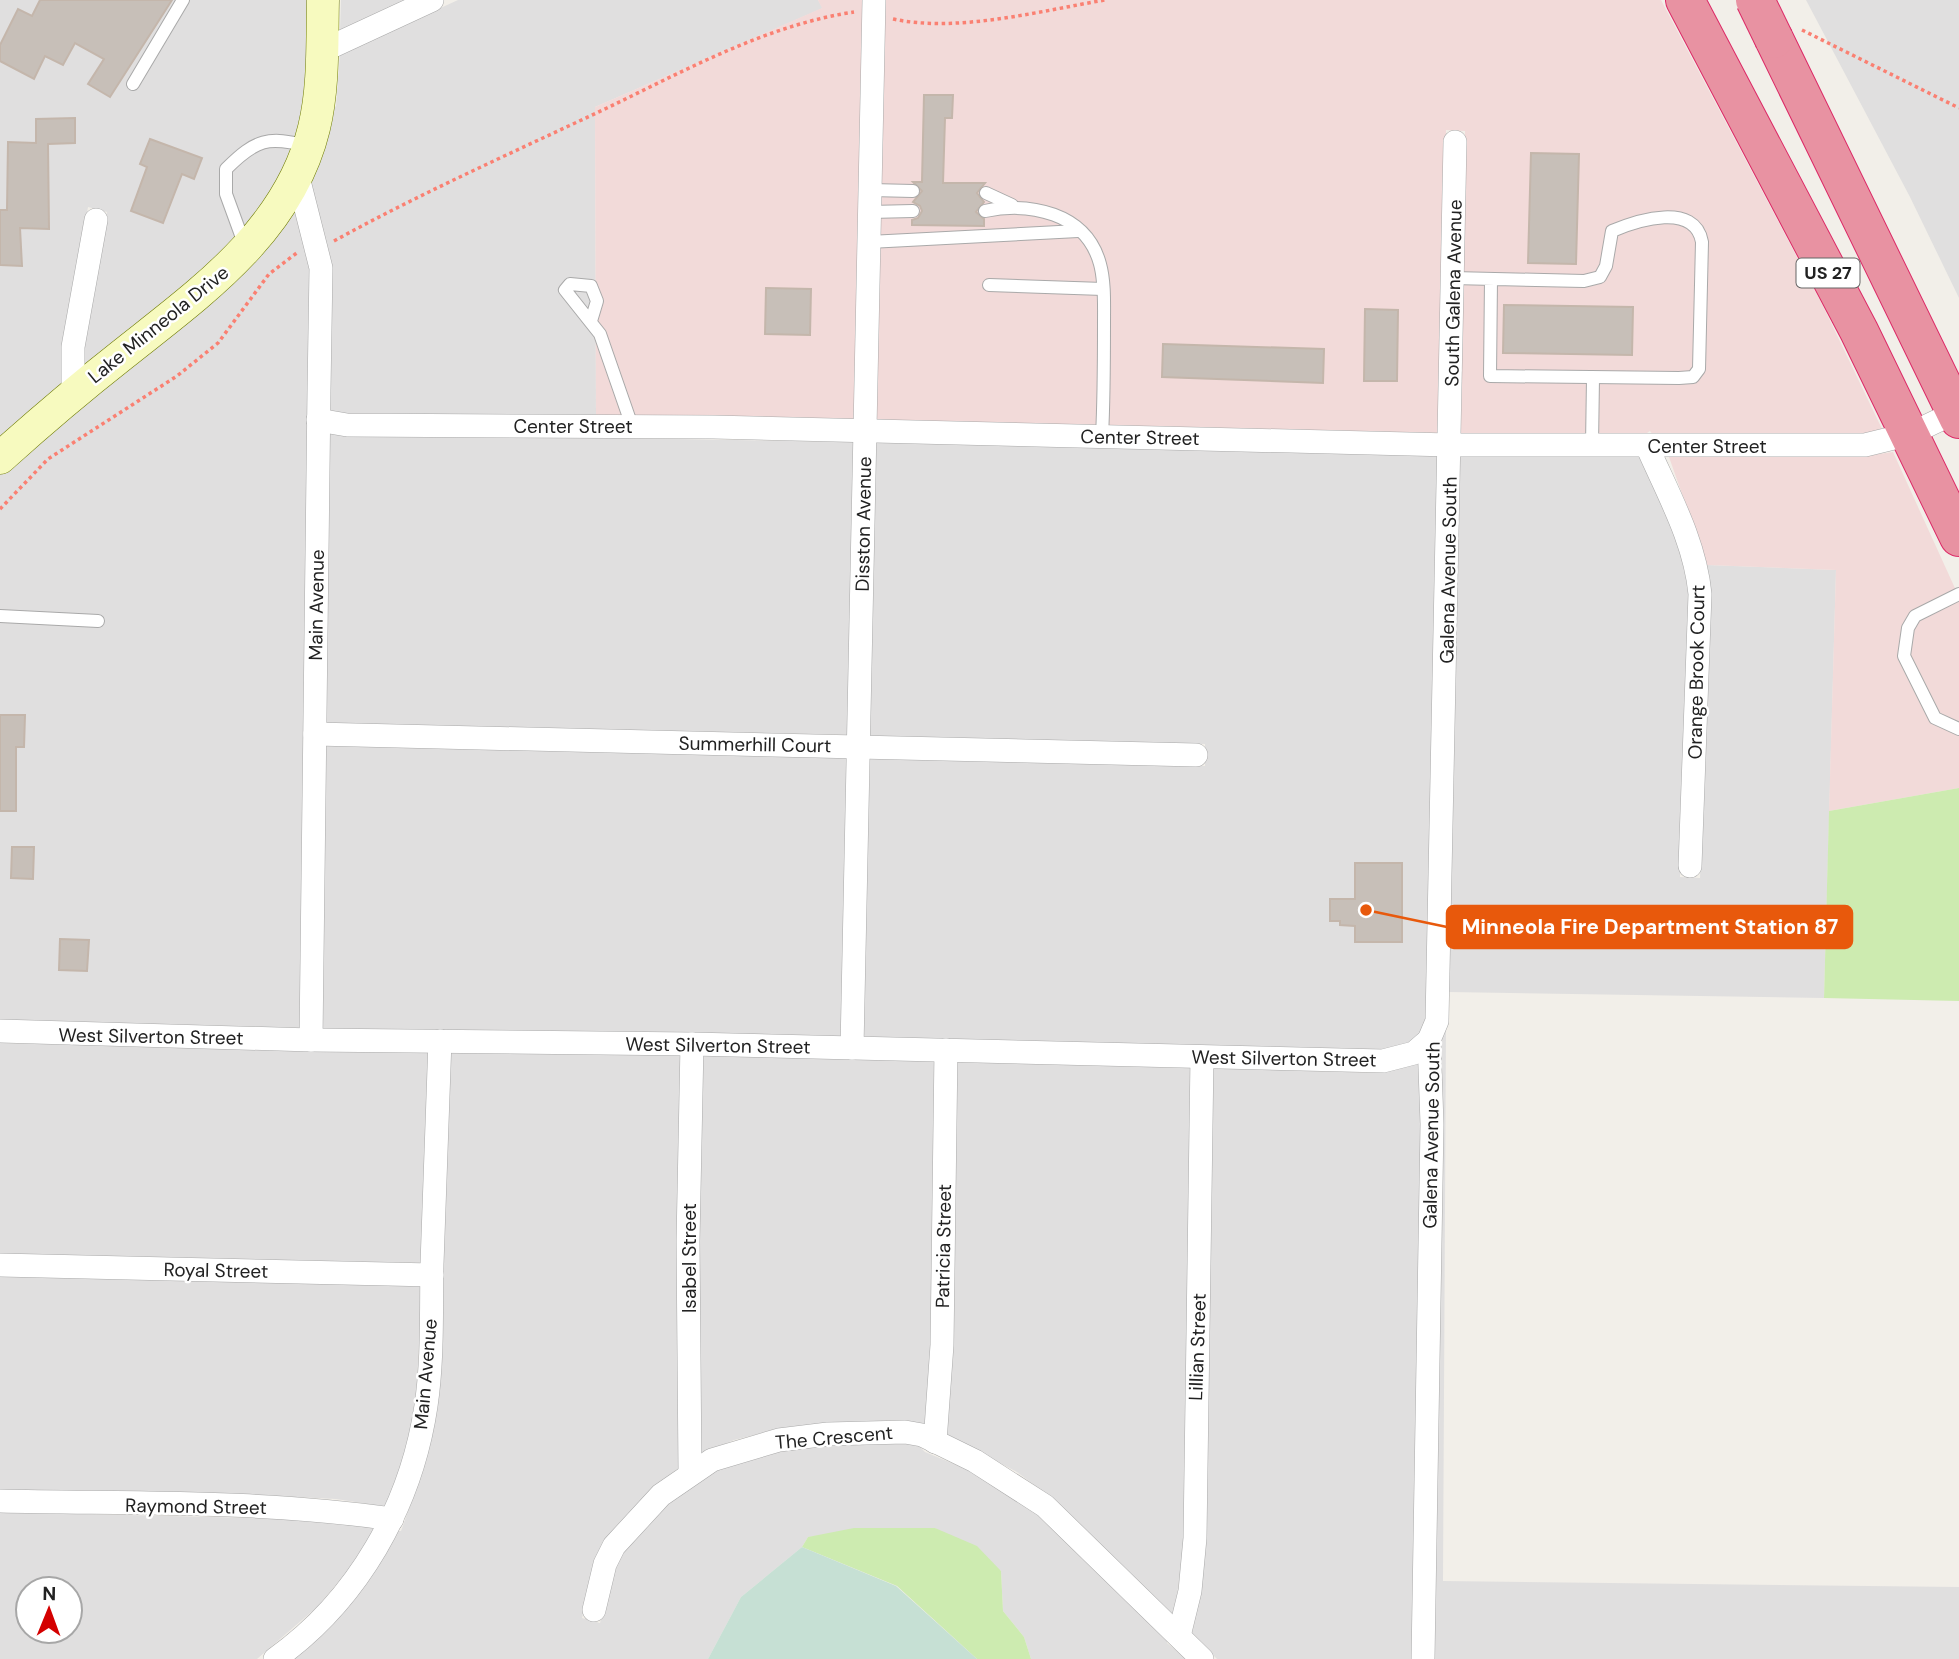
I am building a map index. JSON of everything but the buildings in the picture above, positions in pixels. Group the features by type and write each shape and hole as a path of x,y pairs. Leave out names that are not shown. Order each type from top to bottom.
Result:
{"highway":[{"name":"US 27","path":"1755,0 1786,34 1957,416"},
{"name":"US 27","path":"1688,5 1910,434 1959,537"}],"street":[{"name":"Lake Minneola Drive","path":"0,458 72,394 190,301 247,250 270,224 303,160 315,126 322,51 323,0"},
{"path":"322,51 432,0"},
{"name":"Disston Avenue","path":"852,1048 861,747 874,8"},
{"name":"South Galena Avenue","path":"1450,444 1455,142"},
{"name":"Main Avenue","path":"303,160 317,244 323,308 318,420 311,1040"},
{"path":"72,394 73,346 96,220"},
{"name":"Center Street","path":"318,420 347,425 632,426 1647,446 1865,445 1910,434 1957,416"},
{"name":"Galena Avenue South","path":"1423,1659 1432,1124 1429,1040 1437,1021 1450,444"},
{"name":"Orange Brook Court","path":"1647,446 1688,536 1697,566 1700,594 1690,866"},
{"name":"Summerhill Court","path":"315,734 1196,755"},
{"name":"West Silverton Street","path":"0,1031 311,1040 692,1044 1383,1061 1414,1053 1429,1040"},
{"name":"Main Avenue","path":"275,1659 324,1615 354,1581 392,1519 410,1476 426,1405 440,1041"},
{"name":"Isabel Street","path":"690,1472 688,1241 692,1044"},
{"name":"Patricia Street","path":"935,1442 942,1345 946,1050"},
{"name":"Lillian Street","path":"1179,1636 1190,1591 1195,1538 1202,1057"},
{"name":"Royal Street","path":"0,1265 432,1275"},
{"name":"The Crescent","path":"594,1610 605,1564 614,1546 661,1495 690,1472 737,1450 791,1438 905,1432 935,1442 1003,1477 1045,1506 1202,1659"},
{"name":"Raymond Street","path":"0,1501 254,1507 336,1511 392,1519"}],"lane":[{"path":"133,84 183,0"},
{"path":"247,250 226,194 226,169 240,155 264,140 277,138 303,160"},
{"path":"871,201 913,191"},
{"path":"986,193 1012,205 1039,208 1060,217 1093,246 1100,264 1103,289 1102,436"},
{"path":"871,201 913,211"},
{"path":"985,211 1012,205"},
{"path":"1453,278 1584,281 1600,277 1606,266 1612,231 1655,218 1688,219 1700,230 1703,268 1699,369 1693,377 1679,378 1490,376 1490,279"},
{"path":"869,242 1078,231"},
{"path":"989,285 1103,289"},
{"path":"591,321 600,334 632,426"},
{"path":"1592,445 1593,379"},
{"path":"1959,593 1915,616 1908,628 1904,656 1935,718 1959,729"},
{"path":"0,616 98,621"}],"path":[{"path":"0,509 48,459 177,376 218,343 269,274 301,250 334,241 449,182 726,52 819,17 874,8 911,23 982,20 1105,0"},
{"path":"1786,34 1959,108"}],"shaded area":[{"path":"0,0 313,0 312,53 297,150 244,239 82,373 83,348 107,212 88,207 64,344 63,388 0,444"},
{"path":"341,0 406,0 340,30"},
{"path":"458,0 818,0 823,8 595,107 596,415 348,414 328,410 331,268 308,174 325,122 336,106 340,54"},
{"path":"818,0 865,0 855,420 596,415 595,107 822,8"},
{"path":"884,0 1661,0 1823,306 1883,431 1864,434 1653,435 1650,431 1644,435 1461,434 1465,131 1446,130 1441,433 875,420"},
{"path":"1806,0 1959,0 1959,298 1910,197"},
{"path":"295,201 311,270 301,1028 0,1020 0,472"},
{"path":"328,433 855,442 851,735 325,723"},
{"path":"875,442 1440,456 1427,1018 1421,1032 1409,1043 1382,1050 862,1037 870,758 1205,766 1205,744 870,736"},
{"path":"1893,452 1959,597 1959,788 1829,811 1836,570 1707,565 1669,457 1865,456"},
{"path":"1460,456 1640,457 1678,541 1690,595 1680,877 1700,878 1710,595 1707,565 1836,570 1824,998 1448,992"},
{"path":"325,745 851,758 843,1037 321,1029"},
{"path":"1446,1024 1443,1581 1959,1587 1959,1659 1432,1659 1439,1045"},
{"path":"0,1043 429,1052 422,1263 0,1254"},
{"path":"449,1052 682,1055 678,1415 680,1467 655,1486 606,1541 595,1561 582,1618 600,1623 614,1568 622,1553 667,1503 716,1470 780,1451 828,1445 904,1443 919,1446 925,1452 971,1471 1039,1515 1167,1640 1167,1643 1187,1659 1031,1659 1024,1637 1003,1611 1001,1571 935,1528 808,1537 802,1547 741,1597 708,1659 292,1659 397,1531 401,1531 419,1481"},
{"path":"702,1055 936,1061 932,1345 926,1425 905,1420 828,1423 778,1429 734,1440 699,1455 698,1241"},
{"path":"1420,1061 1422,1124 1413,1659 1217,1659 1190,1632 1212,1068 1383,1073"},
{"path":"955,1062 1192,1068 1185,1538 1174,1617 1050,1497 1017,1472 945,1434"},
{"path":"0,1276 422,1286 416,1403 409,1445 387,1507 336,1499 254,1495 0,1490"},
{"path":"0,1512 253,1518 335,1522 376,1528 346,1573 317,1607 257,1659 0,1659"}],"green space":[{"path":"1959,788 1959,1001 1824,998 1829,811"},
{"path":"854,1528 935,1528 977,1546 1001,1571 1003,1611 1024,1637 1031,1659 977,1659 897,1586 802,1547 808,1537"},
{"path":"802,1547 896,1586 977,1659 708,1659 741,1597"}],"place":[{"name":"Minneola Fire Department Station 87","path":"1366,910"}]}
